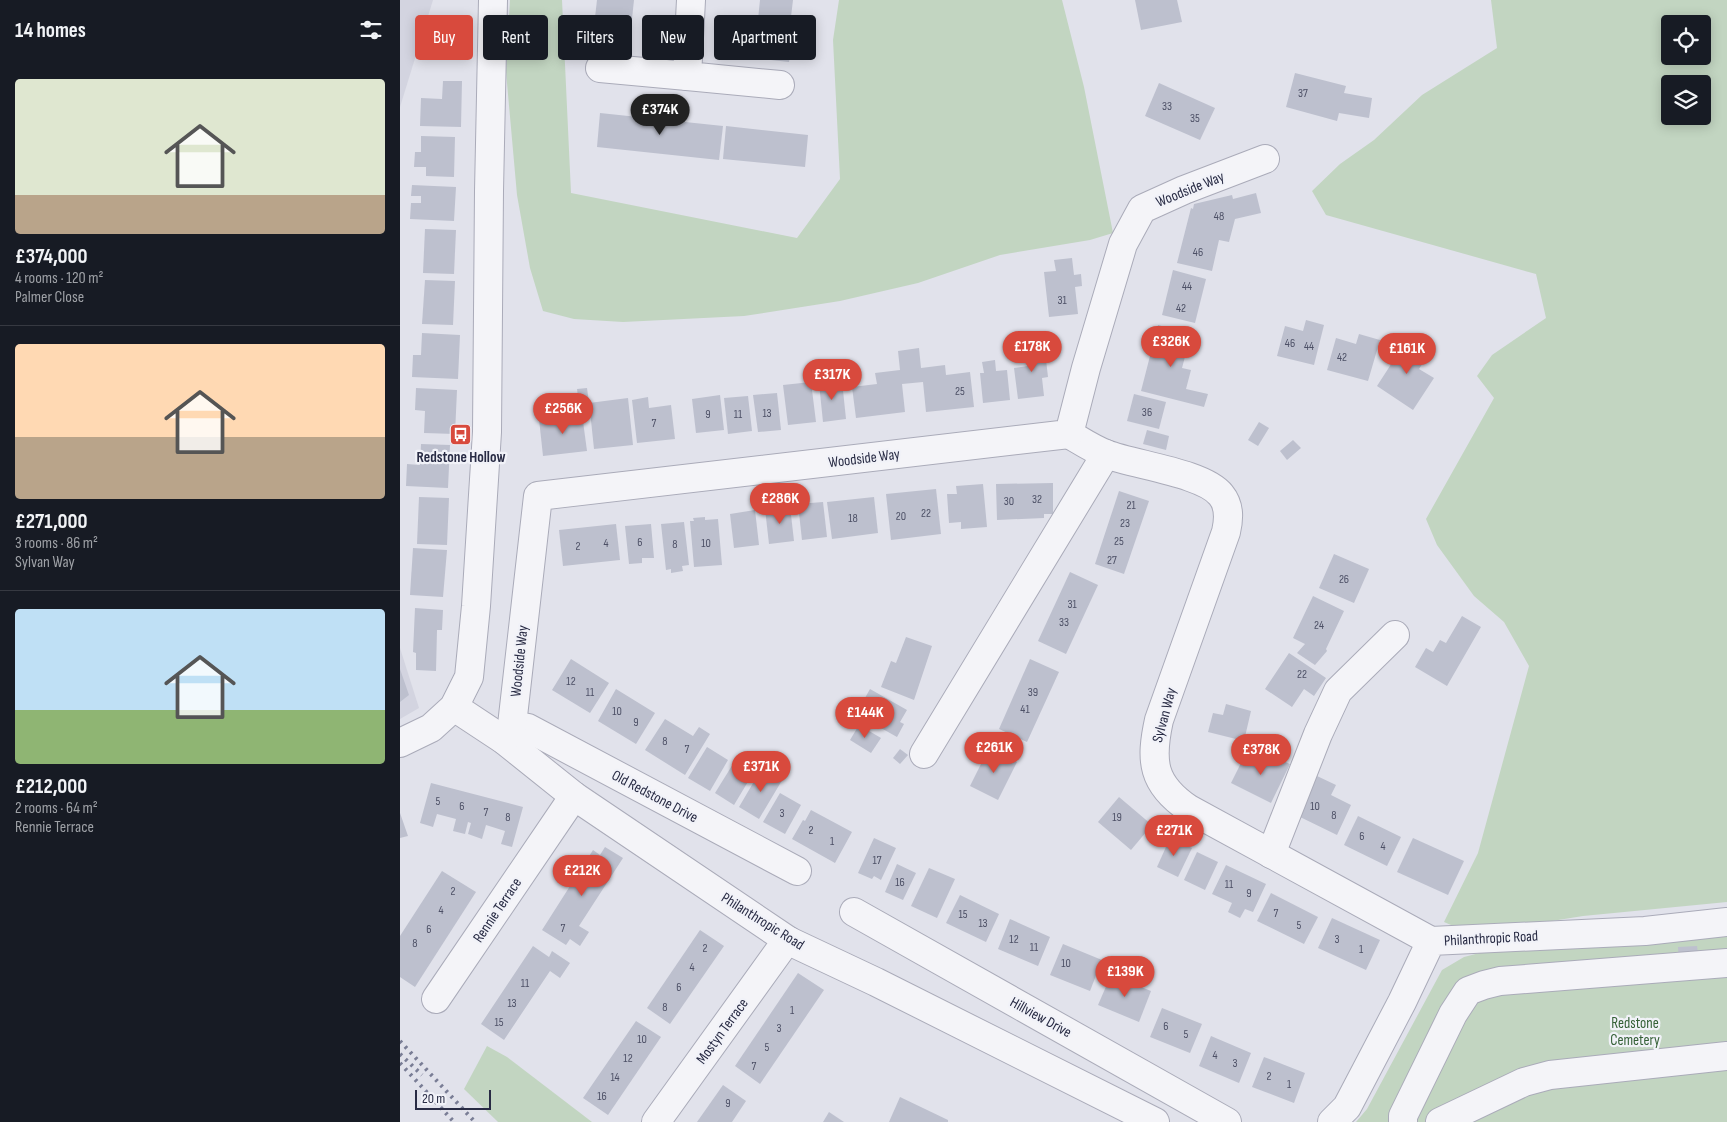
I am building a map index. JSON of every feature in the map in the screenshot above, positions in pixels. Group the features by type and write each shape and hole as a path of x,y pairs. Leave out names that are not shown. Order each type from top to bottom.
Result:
{"street":[{"path":"400,742 431,728 454,707 469,677 476,606 486,450 493,0"},
{"path":"687,76 691,0"},
{"path":"600,68 780,85"},
{"name":"Woodside Way","path":"508,733 538,496 1069,434 1086,368 1124,244 1142,209 1184,190 1265,159"},
{"name":"Sylvan Way","path":"1069,434 1106,454 1198,480 1214,488 1222,496 1227,506 1229,518 1226,532 1159,720 1155,765 1159,780 1166,791 1189,810 1431,941"},
{"path":"924,754 1106,454"},
{"path":"1270,854 1318,734 1338,691 1395,635"},
{"name":"Philanthropic Road","path":"454,707 508,733 574,796 789,940 1155,1122"},
{"name":"Old Redstone Drive","path":"508,733 528,728 797,871"},
{"name":"Rennie Terrace","path":"436,999 574,796"},
{"name":"Hillview Drive","path":"854,912 1227,1122"},
{"name":"Philanthropic Road","path":"1332,1122 1347,1107 1402,1002 1431,941 1645,931 1727,922"},
{"name":"Mostyn Terrace","path":"656,1122 782,947 789,940"},
{"path":"1403,1122 1403,1116 1453,1014 1468,992 1500,981 1727,963"},
{"path":"1440,1122 1524,1082 1550,1075 1727,1056"}],"shaded area":[{"path":"400,0 433,0 428,15 415,15 415,58 400,107"},
{"path":"400,648 419,708 400,719"}],"green space":[{"path":"510,0 562,0 563,15 558,15 558,60 565,60 571,193 797,238 840,179 833,40 839,0 1062,0 1084,87 1113,233 1090,240 1000,255 918,283 840,301 744,316 623,322 574,319 543,311 530,268 517,195 506,72 507,60 548,60 548,15 509,15"},
{"path":"1491,0 1727,0 1727,902 1583,916 1472,934 1444,922 1478,853 1529,666 1504,622 1474,596 1437,545 1426,519 1494,398 1477,376 1492,355 1546,318 1536,274 1326,215 1312,191 1340,164 1374,140 1422,95 1497,48"},
{"name":"Redstone Cemetery","path":"1727,932 1727,1122 1356,1122 1367,1109 1442,970 1464,957 1495,949"},
{"path":"487,1046 507,1057 592,1122 498,1122 464,1089"}],"building":[{"path":"597,0 634,0 632,19 632,15 595,15"},
{"path":"760,0 793,0 791,15 758,15"},
{"path":"1135,0 1177,0 1182,22 1141,30"},
{"path":"772,60 789,60 789,62"},
{"path":"1295,73 1346,86 1344,93 1372,98 1369,118 1339,113 1337,121 1286,107"},
{"path":"443,81 462,81 461,127 420,126 421,98 442,99"},
{"path":"1159,83 1215,108 1200,140 1145,116"},
{"path":"600,113 723,126 719,160 597,147"},
{"path":"726,126 808,135 805,167 723,159"},
{"path":"421,136 455,137 454,177 426,176 426,167 414,167 415,152 421,152"},
{"path":"412,185 456,187 454,221 410,219 411,203 421,203 421,196 411,196"},
{"path":"1256,193 1261,213 1235,219 1229,242 1219,240 1212,271 1177,263 1191,208 1193,209 1194,204 1232,195 1233,199"},
{"path":"425,229 456,230 454,274 423,273"},
{"path":"1072,258 1074,275 1081,274 1082,286 1075,287 1078,314 1049,317 1044,272 1056,271 1054,260"},
{"path":"1173,270 1206,279 1195,323 1162,315"},
{"path":"425,280 455,281 453,325 422,324"},
{"path":"1306,320 1324,325 1314,365 1277,356 1285,326 1303,331"},
{"path":"1158,325 1191,334 1182,368 1191,370 1186,389 1208,394 1204,407 1141,391"},
{"path":"422,333 460,335 458,379 412,377 413,355 421,355"},
{"path":"1359,334 1380,340 1368,381 1327,370 1336,338 1356,344"},
{"path":"1408,338 1430,352 1419,369 1434,378 1413,410 1377,386"},
{"path":"1044,342 1048,377 1042,378 1044,396 1018,399 1014,368 1028,366 1026,344"},
{"path":"919,348 921,368 945,365 946,375 970,372 974,407 926,412 923,382 902,384 905,412 856,418 852,387 877,384 875,373 900,370 898,351"},
{"path":"995,360 996,371 1007,370 1010,400 983,403 980,373 984,373 982,362"},
{"path":"842,381 846,419 823,422 819,383"},
{"path":"811,382 816,422 788,425 783,385"},
{"path":"416,388 457,390 455,434 424,433 425,411 415,410"},
{"path":"587,388 589,403 628,398 633,445 594,449 590,411 580,412 577,389"},
{"path":"777,393 781,430 758,432 753,395"},
{"path":"1134,394 1166,402 1159,429 1127,421"},
{"path":"720,395 724,430 696,433 692,399"},
{"path":"748,396 752,431 728,434 724,398"},
{"path":"648,397 649,408 671,405 675,439 637,443 632,400"},
{"path":"582,414 587,451 543,456 539,419"},
{"path":"1259,422 1269,428 1258,446 1248,440"},
{"path":"1147,430 1169,436 1166,450 1143,444"},
{"path":"1293,440 1301,448 1287,460 1280,451"},
{"path":"421,444 450,445 448,488 406,486 407,464 420,465"},
{"path":"1053,483 1053,514 1044,514 1044,518 997,520 996,484"},
{"path":"983,484 987,527 961,529 961,522 949,523 947,494 957,494 956,486"},
{"path":"936,489 941,534 891,540 886,494"},
{"path":"1119,491 1149,501 1124,574 1095,564"},
{"path":"419,497 449,498 447,545 417,544"},
{"path":"874,497 878,533 832,539 827,502"},
{"path":"823,502 827,537 802,540 798,504"},
{"path":"790,506 794,541 769,544 765,509"},
{"path":"755,510 759,545 734,548 730,514"},
{"path":"705,517 705,520 718,519 722,565 694,567 690,521 694,521 693,518"},
{"path":"684,522 689,565 682,566 683,571 671,573 671,569 666,570 661,524"},
{"path":"616,524 620,560 563,566 559,530"},
{"path":"651,524 654,558 642,558 642,563 629,564 625,526"},
{"path":"413,548 447,550 443,597 410,595"},
{"path":"1334,554 1369,569 1354,603 1319,588"},
{"path":"1070,572 1098,585 1066,654 1038,641"},
{"path":"1313,596 1344,611 1326,649 1327,651 1315,665 1297,653 1305,644 1293,638"},
{"path":"415,608 443,610 442,630 437,630 436,671 416,670 416,653 413,652"},
{"path":"1462,616 1481,627 1447,686 1415,667 1426,648 1433,652 1440,640 1446,643"},
{"path":"906,637 932,646 914,700 881,687 891,661 896,663"},
{"path":"1289,653 1326,678 1314,696 1304,689 1292,707 1265,689"},
{"path":"571,659 609,683 590,713 552,690"},
{"path":"1030,659 1059,672 1027,742 999,729"},
{"path":"400,669 409,695 400,702"},
{"path":"616,689 655,713 636,744 598,721"},
{"path":"870,689 907,710 900,722 904,724 897,737 856,714"},
{"path":"1226,704 1251,711 1244,741 1208,732 1213,713 1223,715"},
{"path":"665,719 693,736 699,727 710,734 685,775 645,750"},
{"path":"859,725 881,738 871,753 850,740"},
{"path":"707,747 728,760 710,791 688,778"},
{"path":"989,748 1017,762 998,800 970,786"},
{"path":"900,749 908,755 900,764 893,758"},
{"path":"1246,753 1267,764 1271,756 1290,764 1271,803 1231,783"},
{"path":"733,764 752,775 734,805 715,793"},
{"path":"766,766 784,777 759,819 739,807 756,778 758,779"},
{"path":"1317,776 1336,785 1331,795 1351,805 1337,835 1298,816"},
{"path":"431,783 523,807 512,847 501,844 505,831 486,825 482,839 468,834 471,823 468,822 465,834 453,831 456,819 437,814 433,827 420,823"},
{"path":"780,793 801,805 785,834 763,822"},
{"path":"1119,797 1152,825 1131,850 1098,822"},
{"path":"811,810 852,832 835,863 792,839"},
{"path":"400,813 408,836 400,838"},
{"path":"1358,816 1401,837 1387,866 1344,845"},
{"path":"874,838 896,848 881,880 874,876 872,879 858,873"},
{"path":"1170,838 1192,848 1178,877 1157,867"},
{"path":"1413,838 1464,861 1448,895 1397,872"},
{"path":"605,847 623,858 579,926 589,932 580,946 570,939 566,945 542,930 593,850 600,855"},
{"path":"1197,852 1218,862 1205,890 1184,880"},
{"path":"897,864 916,873 903,900 885,892"},
{"path":"1226,865 1266,884 1253,912 1245,909 1240,918 1228,912 1232,903 1212,894"},
{"path":"929,868 955,879 937,918 911,906"},
{"path":"442,871 476,892 415,987 400,977 400,936"},
{"path":"1271,893 1318,917 1304,944 1257,921"},
{"path":"960,895 999,914 986,942 946,923"},
{"path":"1332,918 1380,940 1366,970 1318,948"},
{"path":"1010,919 1050,937 1038,966 998,949"},
{"path":"700,930 724,946 670,1024 647,1008"},
{"path":"1063,944 1102,960 1090,991 1050,975"},
{"path":"533,946 549,957 552,951 570,963 560,978 550,971 504,1040 481,1024"},
{"path":"1697,946 1699,961 1679,962 1678,947"},
{"path":"798,973 824,990 760,1084 735,1066"},
{"path":"1111,975 1151,991 1139,1022 1098,1005"},
{"path":"1162,1008 1202,1024 1190,1053 1150,1037"},
{"path":"636,1021 661,1037 608,1115 583,1098"},
{"path":"1211,1036 1251,1053 1239,1083 1199,1066"},
{"path":"1264,1057 1305,1073 1294,1103 1252,1087"},
{"path":"723,1085 746,1101 732,1122 697,1122"},
{"path":"900,1097 948,1120 948,1122 889,1122"},
{"path":"829,1112 844,1122 823,1122"}],"railway":[{"path":"400,1041 475,1122"},
{"path":"400,1054 422,1075"},
{"path":"400,1063 454,1122"}],"place":[{"name":"Redstone Hollow","path":"461,434"}]}
